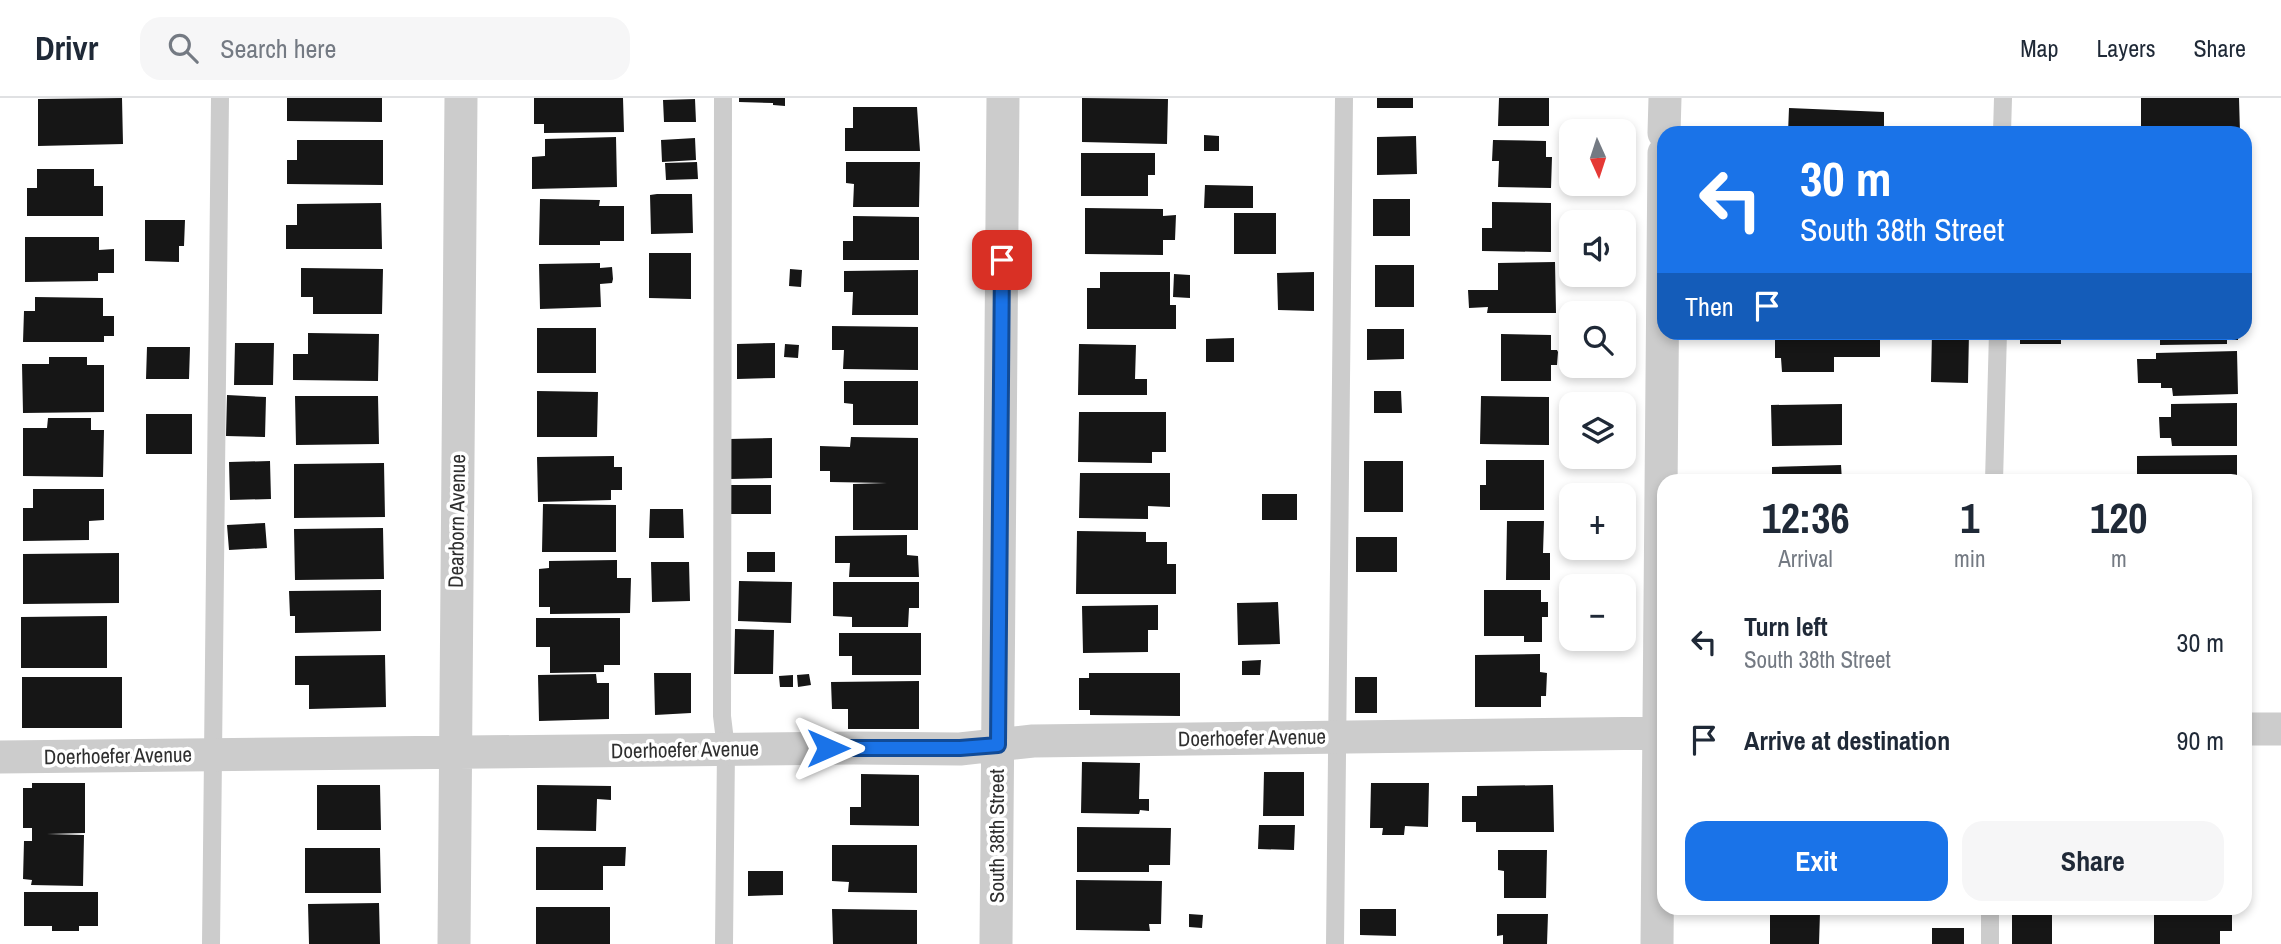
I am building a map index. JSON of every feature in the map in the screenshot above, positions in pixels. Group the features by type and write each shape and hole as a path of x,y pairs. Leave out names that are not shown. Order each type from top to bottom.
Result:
{"street":[{"name":"Dearborn Avenue","path":"453,944 461,98"},
{"name":"South 38th Street","path":"996,944 1003,98"},
{"path":"1664,126 1665,98"},
{"path":"1663,340 1663,474"},
{"path":"2252,730 2281,729"},
{"name":"Doerhoefer Avenue","path":"0,757 960,748 1033,741 1657,733"},
{"path":"1657,944 1658,915"}],"lane":[{"path":"211,944 220,98"},
{"path":"723,98 722,716 726,749 724,944"},
{"path":"1335,944 1344,98"},
{"path":"2002,126 2003,98"},
{"path":"1994,474 1998,340"},
{"path":"1990,915 1990,944"}],"building":[{"path":"122,98 123,144 38,146 38,99"},
{"path":"287,98 382,98 382,122 287,121"},
{"path":"534,98 623,98 624,132 544,133 544,124 534,124"},
{"path":"739,98 785,98 785,106 739,102"},
{"path":"1082,98 1168,99 1167,144 1082,142"},
{"path":"1377,98 1413,98 1413,108 1377,108"},
{"path":"1499,98 1549,98 1549,126 1498,126"},
{"path":"2141,98 2239,98 2240,126 2141,126"},
{"path":"695,99 696,122 664,122 663,100"},
{"path":"853,107 917,107 920,151 845,151 845,128 853,128"},
{"path":"1789,108 1884,112 1884,126 1788,126"},
{"path":"1204,135 1219,136 1219,151 1204,151"},
{"path":"1416,136 1417,174 1377,175 1377,137"},
{"path":"616,137 617,187 532,189 532,157 545,156 545,139"},
{"path":"695,138 696,160 662,162 661,140"},
{"path":"297,140 383,140 383,185 287,184 287,160 297,160"},
{"path":"1493,140 1546,141 1546,157 1552,157 1551,188 1498,187 1499,161 1492,161"},
{"path":"1081,153 1155,153 1155,175 1148,175 1148,196 1081,196"},
{"path":"697,162 698,179 666,180 665,163"},
{"path":"846,162 920,162 919,207 853,207 854,184 846,183"},
{"path":"37,169 94,169 94,186 103,186 103,216 27,216 27,188 37,188"},
{"path":"1205,185 1253,186 1253,208 1204,208"},
{"path":"692,194 693,233 651,234 650,195"},
{"path":"540,199 600,200 599,206 624,206 624,241 600,241 600,245 539,245"},
{"path":"1373,199 1410,199 1410,236 1373,236"},
{"path":"1492,202 1551,203 1551,252 1482,251 1482,228 1492,228"},
{"path":"381,203 382,249 286,249 286,225 297,225 297,204"},
{"path":"1085,208 1163,209 1163,216 1176,215 1175,240 1163,240 1163,255 1085,254"},
{"path":"1234,213 1276,213 1276,254 1234,254"},
{"path":"853,216 919,217 919,260 843,260 843,241 853,241"},
{"path":"145,220 185,220 184,246 179,246 179,262 145,261"},
{"path":"25,237 99,237 99,250 114,249 114,273 98,273 98,281 25,282"},
{"path":"649,253 691,253 691,299 649,298"},
{"path":"1555,262 1556,313 1487,313 1488,307 1469,308 1468,290 1498,290 1498,263"},
{"path":"600,263 600,268 612,267 613,279 612,283 600,284 601,307 540,309 539,264"},
{"path":"1375,265 1414,265 1414,307 1375,307"},
{"path":"301,268 383,269 382,314 313,314 313,297 301,297"},
{"path":"790,269 802,270 801,287 789,286"},
{"path":"918,270 918,315 852,315 853,292 844,292 844,271"},
{"path":"1100,272 1170,272 1170,305 1176,305 1176,329 1087,329 1087,288 1100,288"},
{"path":"1314,272 1314,311 1278,310 1277,273"},
{"path":"1174,274 1190,275 1190,298 1173,297"},
{"path":"35,297 103,298 103,316 114,316 114,336 104,336 104,342 23,342 24,311 35,311"},
{"path":"832,326 918,327 918,370 843,369 844,350 832,350"},
{"path":"537,328 596,328 596,373 537,373"},
{"path":"1367,329 1404,329 1404,359 1367,360"},
{"path":"308,333 379,334 378,381 293,380 293,354 308,354"},
{"path":"1501,334 1551,335 1551,350 1558,352 1557,365 1551,365 1551,381 1501,381"},
{"path":"1234,338 1234,362 1206,362 1206,339"},
{"path":"1775,340 1880,340 1880,357 1834,357 1834,372 1782,372 1781,358 1775,358"},
{"path":"1932,340 1969,340 1968,383 1931,382"},
{"path":"2020,340 2061,340 2061,344 2020,344"},
{"path":"2160,340 2227,340 2227,344 2160,345"},
{"path":"235,343 274,343 273,385 234,385"},
{"path":"775,343 775,378 737,379 737,344"},
{"path":"785,344 799,345 798,358 784,357"},
{"path":"1079,344 1136,345 1135,379 1147,379 1147,395 1078,395"},
{"path":"147,347 190,347 189,379 146,379"},
{"path":"2237,351 2238,394 2173,396 2172,388 2161,388 2161,383 2138,383 2137,359 2156,359 2156,353"},
{"path":"49,357 87,357 87,365 104,365 104,412 23,413 22,364 49,364"},
{"path":"844,381 918,381 918,425 853,425 853,404 844,403"},
{"path":"537,391 598,392 597,437 537,437"},
{"path":"1374,391 1401,391 1402,413 1374,413"},
{"path":"227,395 266,397 265,437 226,436"},
{"path":"295,396 378,396 379,444 296,445"},
{"path":"1481,396 1549,397 1549,445 1480,444"},
{"path":"2237,403 2237,446 2172,446 2171,438 2160,438 2159,417 2171,417 2171,404"},
{"path":"1842,404 1842,445 1772,446 1771,405"},
{"path":"1079,412 1166,412 1166,452 1152,452 1152,463 1078,462"},
{"path":"146,414 192,414 192,454 146,454"},
{"path":"48,418 91,418 91,430 104,430 103,477 23,476 23,428 47,428"},
{"path":"851,437 918,438 918,530 853,530 853,484 887,483 830,482 830,471 820,471 820,446 850,447"},
{"path":"772,438 772,478 729,479 729,439"},
{"path":"2237,455 2237,474 2137,474 2137,456"},
{"path":"614,456 614,467 622,467 622,490 611,490 611,500 538,502 537,457"},
{"path":"1486,460 1544,460 1544,510 1480,510 1480,485 1486,485"},
{"path":"270,461 271,499 230,500 229,462"},
{"path":"1364,461 1403,461 1403,512 1364,512"},
{"path":"384,463 385,517 294,518 294,464"},
{"path":"1841,465 1842,474 1772,474 1772,467"},
{"path":"1080,473 1170,473 1170,507 1148,506 1148,519 1079,518"},
{"path":"730,485 771,485 771,514 730,514"},
{"path":"33,489 104,489 104,520 89,521 89,540 23,541 23,508 33,508"},
{"path":"1262,494 1297,494 1297,520 1262,520"},
{"path":"543,504 616,505 616,552 542,552"},
{"path":"650,509 683,509 684,538 649,538"},
{"path":"1507,521 1544,521 1543,553 1550,553 1550,580 1506,580"},
{"path":"265,523 267,548 229,550 227,525"},
{"path":"383,528 384,579 295,580 294,529"},
{"path":"1077,531 1146,532 1146,542 1167,542 1167,564 1176,564 1176,594 1076,594"},
{"path":"907,535 907,555 918,556 919,577 849,577 850,563 835,563 835,536"},
{"path":"1356,537 1397,537 1397,572 1356,572"},
{"path":"747,552 775,552 775,572 747,572"},
{"path":"119,553 119,603 23,604 23,554"},
{"path":"617,560 617,578 631,578 630,613 550,614 550,607 539,607 539,569 549,568 549,561"},
{"path":"651,562 689,562 690,601 652,602"},
{"path":"739,581 792,582 791,623 738,621"},
{"path":"833,582 919,582 919,608 909,608 908,627 852,627 852,617 833,616"},
{"path":"381,590 381,631 295,633 295,616 290,616 289,591"},
{"path":"1484,590 1541,590 1541,602 1548,602 1548,617 1542,617 1542,642 1524,642 1524,636 1484,636"},
{"path":"1278,602 1280,644 1238,645 1237,603"},
{"path":"1158,605 1158,630 1148,630 1148,652 1083,653 1082,606"},
{"path":"107,616 107,668 21,668 21,617"},
{"path":"536,618 620,618 620,665 604,665 604,672 550,673 550,647 536,647"},
{"path":"735,629 774,630 773,674 734,674"},
{"path":"839,633 921,633 921,675 852,675 852,656 839,656"},
{"path":"1540,654 1540,672 1547,673 1546,696 1541,696 1541,707 1475,707 1475,655"},
{"path":"385,655 386,707 309,709 309,685 295,685 295,656"},
{"path":"1261,660 1260,675 1242,675 1242,661"},
{"path":"654,673 691,673 691,713 655,715"},
{"path":"1089,673 1180,673 1180,716 1090,715 1090,710 1079,710 1079,678 1089,678"},
{"path":"596,674 597,683 609,683 609,719 539,721 538,675"},
{"path":"809,674 811,685 798,687 797,675"},
{"path":"793,675 793,687 780,687 779,676"},
{"path":"22,677 122,677 122,728 22,728"},
{"path":"1355,677 1377,677 1377,713 1355,713"},
{"path":"919,681 919,729 848,729 848,709 832,709 831,682"},
{"path":"1082,762 1140,763 1139,799 1149,799 1149,811 1140,810 1139,814 1081,813"},
{"path":"1264,772 1304,772 1304,816 1263,816"},
{"path":"861,774 919,775 919,826 850,825 850,807 861,807"},
{"path":"32,783 85,783 85,833 47,834 84,835 83,886 31,885 32,880 23,879 24,841 32,841 32,828 23,828 23,788 32,788"},
{"path":"1371,783 1429,783 1428,827 1405,826 1404,835 1382,835 1383,828 1370,828"},
{"path":"317,785 380,785 381,830 317,830"},
{"path":"537,785 611,786 611,800 597,799 596,831 537,830"},
{"path":"1553,785 1554,832 1476,832 1476,822 1462,822 1462,796 1477,796 1477,786"},
{"path":"1259,825 1295,825 1294,850 1258,849"},
{"path":"1077,827 1171,828 1170,865 1149,865 1149,872 1077,872"},
{"path":"832,845 917,845 917,893 848,892 849,882 832,881"},
{"path":"536,847 626,847 625,866 603,866 603,890 536,890"},
{"path":"305,848 380,848 381,893 305,893"},
{"path":"1498,850 1547,850 1546,898 1504,898 1504,871 1498,870"},
{"path":"748,871 783,871 783,895 748,896"},
{"path":"1076,880 1162,881 1161,924 1149,924 1150,931 1076,930"},
{"path":"24,892 98,892 98,926 79,926 79,931 52,931 52,926 24,926"},
{"path":"379,903 380,944 309,944 308,904"},
{"path":"536,907 610,907 610,944 536,944"},
{"path":"832,909 917,910 917,944 833,944"},
{"path":"1360,909 1396,909 1396,936 1360,935"},
{"path":"1189,914 1203,915 1202,928 1189,927"},
{"path":"1497,914 1548,914 1547,944 1503,944 1503,935 1497,936"},
{"path":"1770,915 1820,915 1819,944 1770,944"},
{"path":"2012,915 2052,915 2052,944 2012,944"},
{"path":"2154,915 2232,915 2232,931 2220,931 2220,944 2154,944"},
{"path":"1932,928 1964,928 1964,944 1932,944"}],"route":[{"path":"828,748 960,748 998,745 1002,260"}]}
